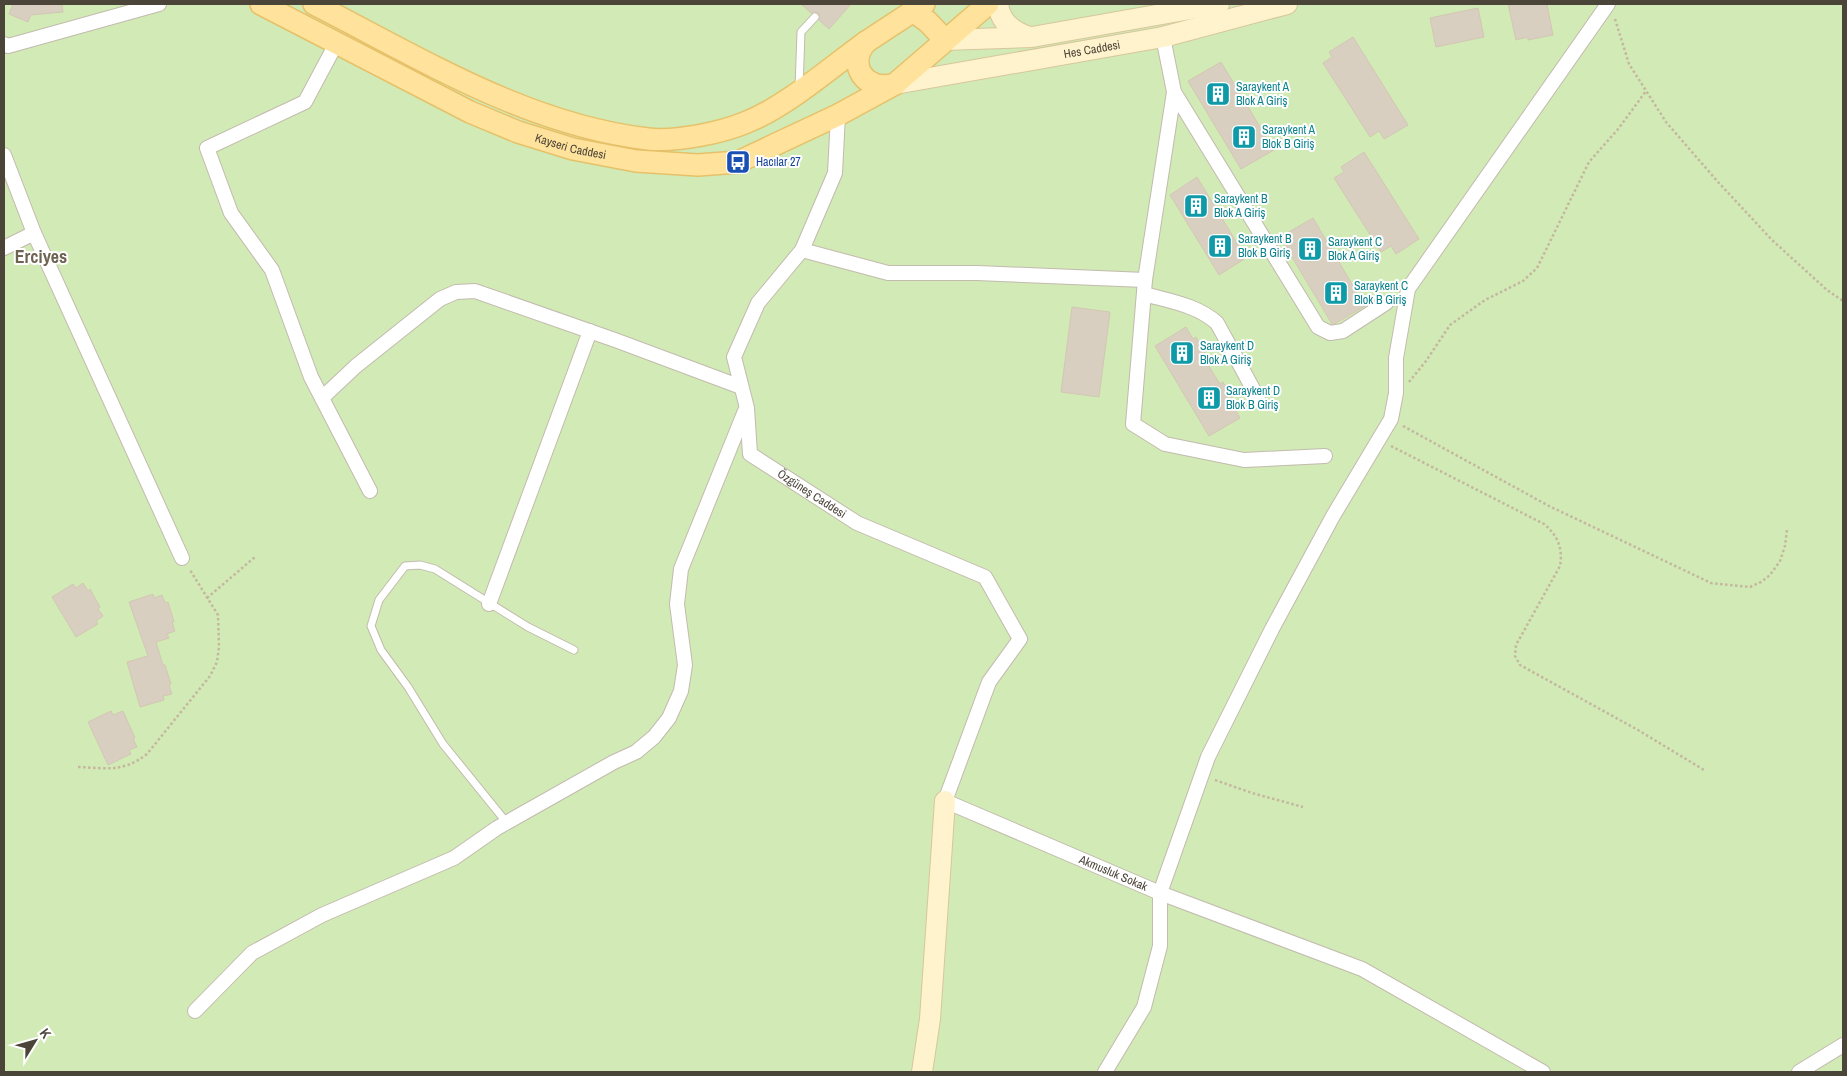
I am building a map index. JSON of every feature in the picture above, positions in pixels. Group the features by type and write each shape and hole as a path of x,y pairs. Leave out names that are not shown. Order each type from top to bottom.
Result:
{"main road":[{"name":"Kayseri Caddesi","path":"261,4 470,112 518,132 573,149 636,160 698,165 738,162 838,115 898,82 988,4"},
{"name":"Kayseri Caddesi","path":"314,4 484,92 561,120 649,139 699,137 748,122 788,100 914,6"},
{"path":"914,6 945,40"},
{"path":"869,39 861,47 857,62 862,75 867,81 880,86 898,82"}],"street":[{"path":"5,46 158,4"},
{"path":"998,4 1003,19 1008,26 1020,34 1032,37"},
{"name":"Hes Caddesi","path":"945,40 1032,37 1219,4"},
{"name":"Hes Caddesi","path":"898,82 1163,36 1287,4"},
{"path":"1543,1072 1362,968 1160,893 1208,758 1272,629 1333,516 1391,419 1396,393 1396,358 1408,289 1610,8"},
{"path":"1163,36 1174,92 1145,287 1133,424 1165,444 1244,460 1325,456"},
{"path":"337,42 305,102 207,148 231,213 272,270 311,377 370,491"},
{"path":"1174,92 1318,326 1330,333 1343,331 1386,304"},
{"name":"Özgüneş Caddesi","path":"838,115 835,173 802,250 758,303 734,357 747,408 750,454 857,523 985,577 1020,639 989,682 945,801"},
{"path":"4,155 34,233 182,558"},
{"path":"4,248 34,233"},
{"path":"802,250 888,273 977,272 1145,287 1196,308 1207,314 1217,323 1258,398"},
{"path":"322,398 356,366 440,300 456,292 475,291 741,387"},
{"path":"489,604 590,331"},
{"path":"196,1011 252,953 322,915 454,858 507,822 614,762 636,752 654,737 669,718 681,691 685,665 677,604 681,569 747,408"},
{"path":"922,1072 930,1020 945,801"},
{"name":"Akmusluk Sokak","path":"945,801 1160,893 1160,946 1144,1006 1104,1072"},
{"path":"1799,1072 1842,1048"}],"lane":[{"path":"799,92 801,32 815,17"},
{"path":"507,822 443,744 408,686 381,650 371,626 379,600 405,566 420,565 435,569 528,627 574,650"}],"path":[{"path":"1610,8 1629,64 1666,122 1772,240 1827,290 1843,301"},
{"path":"1396,393 1413,378 1450,326 1485,300 1523,281 1537,268 1589,162 1619,128 1646,92"},
{"path":"1391,419 1549,506 1712,583 1750,587 1761,582 1780,561 1785,546 1787,530"},
{"path":"1379,440 1544,524 1551,531 1557,539 1560,548 1560,566 1557,575 1516,645 1515,656 1517,661 1525,669 1638,730 1704,770"},
{"path":"207,598 255,557"},
{"path":"78,767 120,768 135,763 147,754 210,676 217,662 219,647 218,615 182,558"},
{"path":"1202,775 1252,793 1303,807"}],"green space":[{"path":"4,4 1843,4 1843,1072 4,1072"}],"building":[{"path":"13,4 62,4 63,12 31,15 28,22 9,14"},
{"path":"801,4 851,4 829,29 819,20 820,16 818,13 811,13"},
{"path":"1508,4 1547,4 1553,35 1528,40 1528,37 1516,40"},
{"path":"1478,8 1484,37 1436,47 1430,18"},
{"path":"1353,37 1408,125 1384,139 1379,131 1370,137 1323,63 1332,57 1329,52"},
{"path":"1221,62 1274,150 1241,169 1188,81"},
{"path":"1364,152 1419,239 1396,254 1391,246 1381,252 1334,178 1344,172 1341,167"},
{"path":"1197,177 1246,258 1219,275 1170,195"},
{"path":"1313,218 1365,306 1332,324 1280,237"},
{"path":"1072,307 1110,312 1099,397 1061,392"},
{"path":"1186,327 1193,339 1196,337 1209,360 1206,361 1220,384 1223,382 1236,405 1233,406 1240,418 1209,436 1155,346"},
{"path":"83,583 88,591 90,589 103,616 96,621 98,624 76,637 52,597 73,584 76,588"},
{"path":"153,594 154,598 162,595 165,603 168,602 174,622 172,622 175,631 167,634 169,638 156,642 171,684 169,685 172,694 163,696 164,700 140,707 127,662 148,656 129,602"},
{"path":"111,711 113,715 123,711 137,747 129,750 131,754 108,765 88,722"}],"place":[{"name":"Saraykent A Blok A Giriş","path":"1218,94"},
{"name":"Saraykent A Blok B Giriş","path":"1244,137"},
{"name":"Hacılar 27","path":"738,162"},
{"name":"Saraykent B Blok A Giriş","path":"1196,206"},
{"name":"Saraykent B Blok B Giriş","path":"1220,246"},
{"name":"Saraykent C Blok A Giriş","path":"1310,249"},
{"name":"Saraykent C Blok B Giriş","path":"1336,293"},
{"name":"Saraykent D Blok A Giriş","path":"1182,353"},
{"name":"Saraykent D Blok B Giriş","path":"1209,398"}],"district":[{"name":"Erciyes","path":"41,257"}]}
